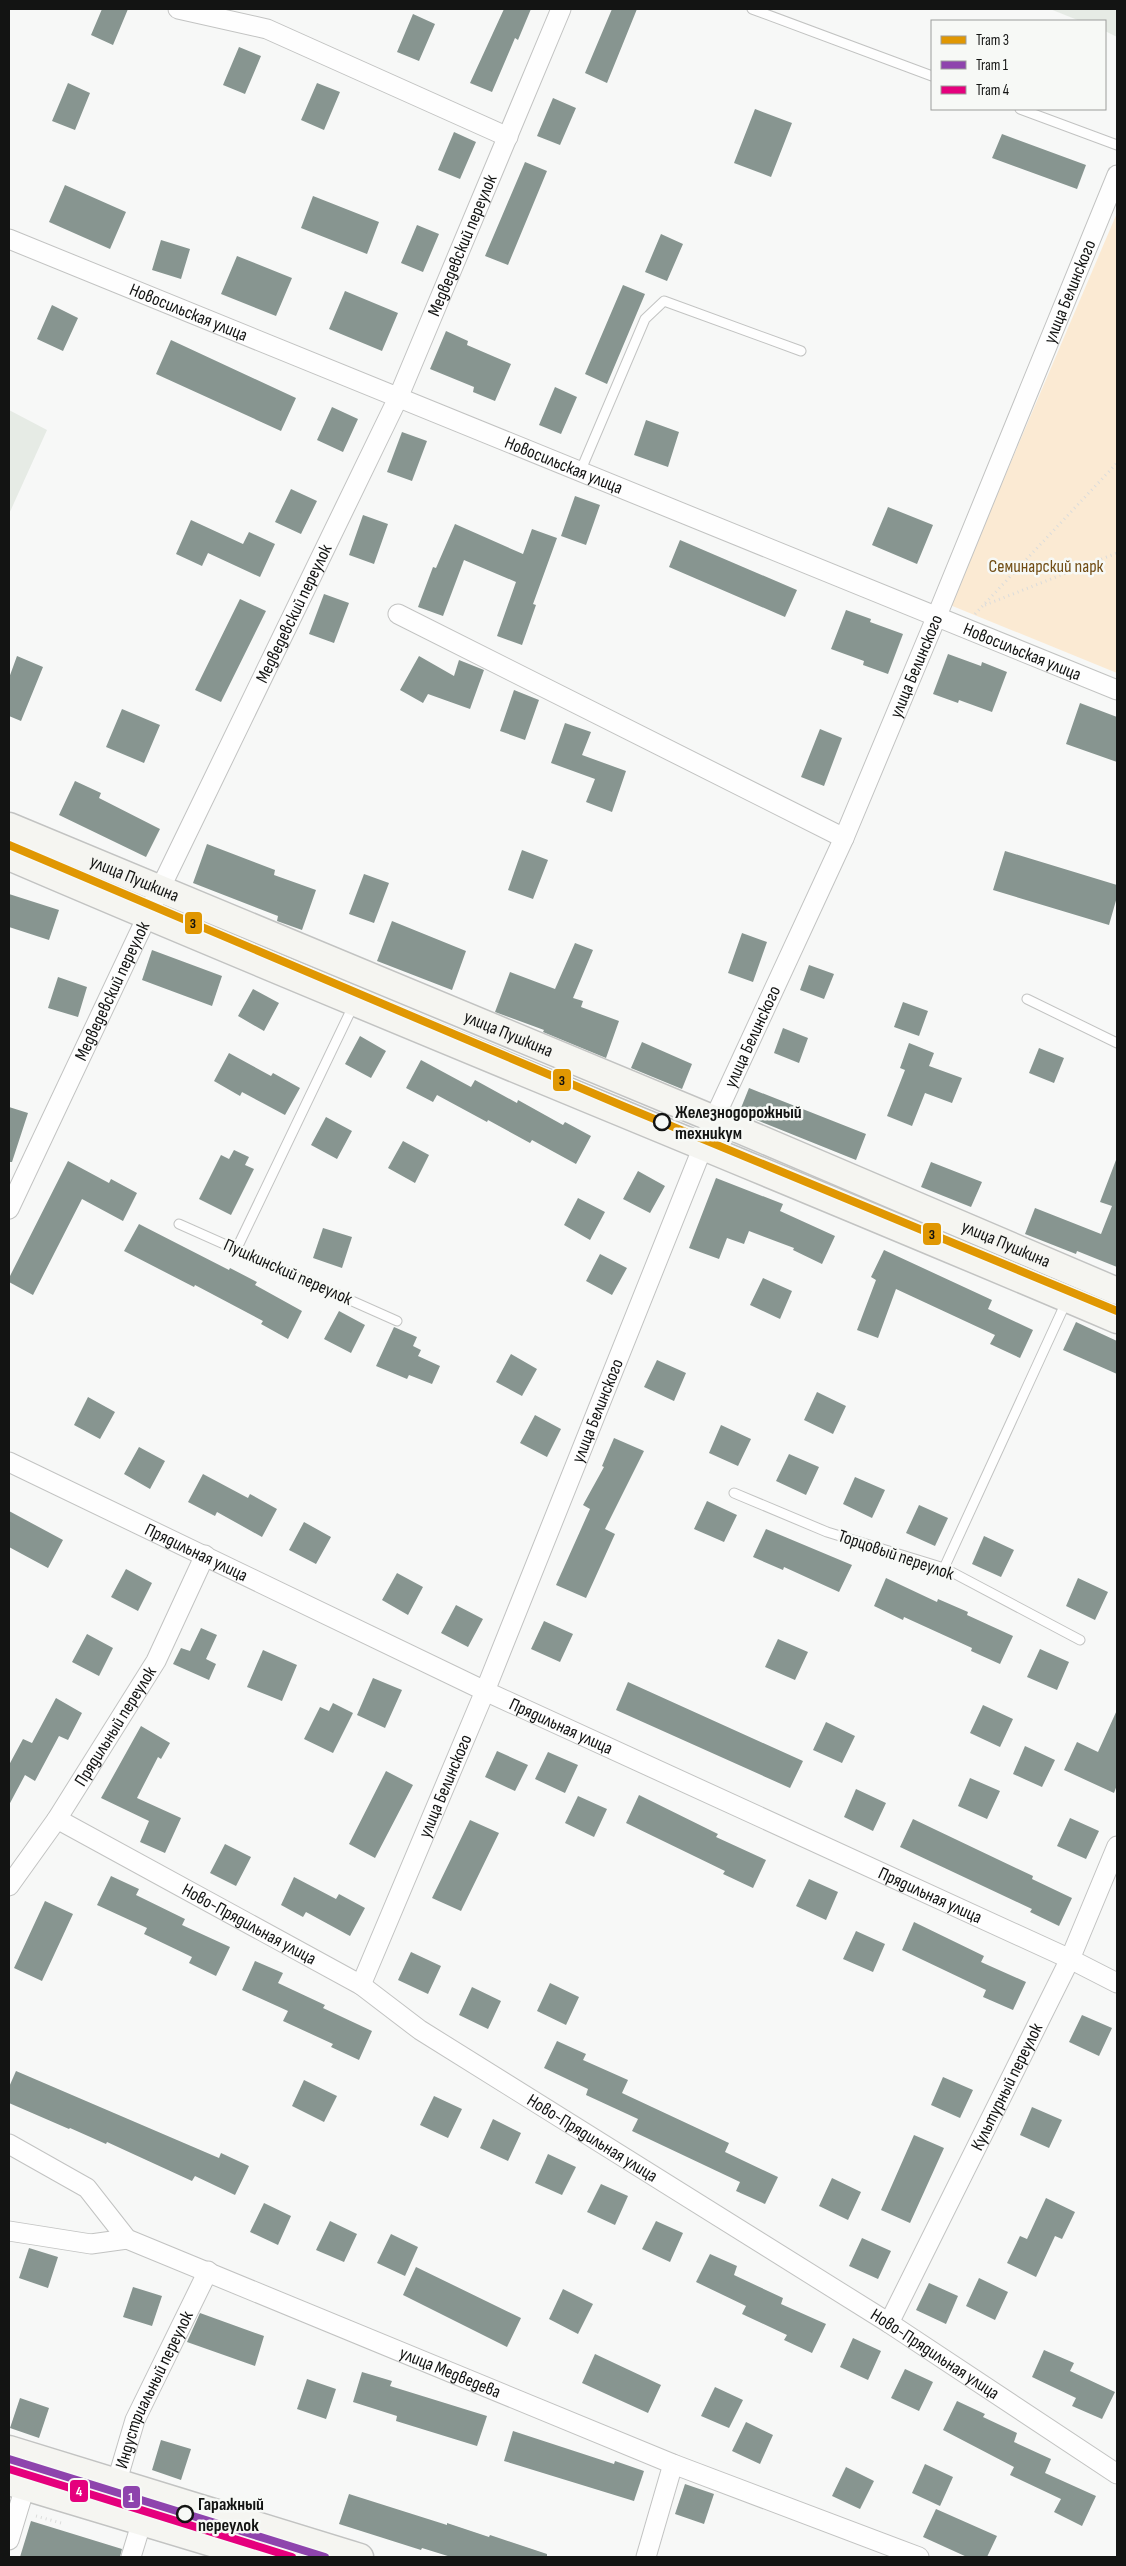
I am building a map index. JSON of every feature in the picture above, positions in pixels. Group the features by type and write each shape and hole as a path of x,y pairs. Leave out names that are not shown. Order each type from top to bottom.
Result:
{"main road":[{"name":"улица Пушкина","path":"9,826 714,1120 1117,1291"},
{"name":"улица Пушкина","path":"9,857 354,1004 704,1146 1117,1320"},
{"path":"9,2449 360,2557"},
{"path":"17,2484 258,2557"}],"street":[{"path":"178,9 267,29 508,137"},
{"name":"Медведевский переулок","path":"9,1209 147,916 398,398 561,9"},
{"name":"улица Белинского","path":"361,1985 484,1691 714,1120 844,838 1117,175"},
{"name":"Новосильская улица","path":"9,239 936,618 1117,690"},
{"path":"398,614 844,838"},
{"name":"Прядильная улица","path":"9,1462 484,1691 1070,1959 1117,1983"},
{"name":"Прядильный переулок","path":"9,1886 57,1819 156,1661 205,1555"},
{"name":"Ново-Прядильная улица","path":"57,1819 361,1985 420,2030 889,2323 1117,2474"},
{"name":"Культурный переулок","path":"889,2323 1070,1959 1117,1846"},
{"path":"9,2144 88,2188 127,2239 90,2244 9,2231"},
{"name":"улица Медведева","path":"127,2239 673,2464 919,2557"},
{"name":"Индустриальный переулок","path":"108,2511 135,2420 208,2271"},
{"path":"646,2557 673,2464"},
{"path":"9,2540 17,2484"},
{"path":"131,2557 142,2521"}],"lane":[{"path":"752,9 931,76"},
{"path":"1023,110 1117,145"},
{"path":"580,472 645,318 664,301 800,351"},
{"path":"1027,1000 1117,1043"},
{"path":"236,1250 354,1004"},
{"name":"Пушкинский переулок","path":"179,1224 397,1321"},
{"path":"944,1568 1068,1299"},
{"name":"Торцовый переулок","path":"734,1493 827,1532 944,1568 1080,1640"}],"path":[{"path":"963,628 1117,463"},
{"path":"982,606 1117,554"}],"shaded area":[{"path":"1050,9 1117,9 1117,37 1106,32 1106,20 1078,20"},
{"path":"9,410 47,430 9,514"}],"green space":[{"name":"Семинарский парк","path":"1117,213 1117,673 950,605"}],"building":[{"path":"102,9 128,9 113,45 91,35"},
{"path":"504,9 531,9 518,40 515,38 492,92 470,83"},
{"path":"612,9 637,9 607,83 585,73"},
{"path":"413,14 435,24 419,61 397,52"},
{"path":"239,47 261,56 245,94 223,85"},
{"path":"68,83 90,93 75,130 52,121"},
{"path":"317,83 340,92 324,130 301,120"},
{"path":"553,98 576,108 560,145 537,136"},
{"path":"755,109 792,123 771,177 734,163"},
{"path":"454,132 476,142 460,179 438,170"},
{"path":"1002,134 1086,165 1077,189 992,158"},
{"path":"525,162 547,171 508,265 485,256"},
{"path":"65,185 126,212 110,249 49,222"},
{"path":"313,196 379,222 367,254 301,228"},
{"path":"417,225 439,234 423,272 401,263"},
{"path":"661,234 683,244 667,281 645,272"},
{"path":"161,240 190,249 181,279 152,270"},
{"path":"237,256 292,278 276,316 221,294"},
{"path":"623,285 645,294 607,384 585,374"},
{"path":"345,291 398,313 382,351 329,329"},
{"path":"52,305 78,318 63,351 37,339"},
{"path":"446,331 468,341 467,345 511,364 495,401 473,392 474,387 430,369"},
{"path":"171,340 296,398 281,431 156,374"},
{"path":"555,387 577,397 561,434 539,425"},
{"path":"332,407 358,419 343,452 317,440"},
{"path":"646,420 679,432 668,467 634,455"},
{"path":"402,432 427,441 412,481 387,472"},
{"path":"291,489 317,501 301,534 275,522"},
{"path":"575,496 600,505 586,545 561,536"},
{"path":"888,507 933,525 917,564 872,545"},
{"path":"363,515 388,524 374,564 349,555"},
{"path":"191,520 243,544 249,532 275,544 260,577 208,553 202,566 176,554"},
{"path":"455,524 523,554 532,529 557,538 533,604 536,605 522,645 497,636 516,582 464,560 443,616 418,607 433,567 436,568"},
{"path":"680,540 797,590 785,617 669,567"},
{"path":"324,594 349,603 334,643 309,634"},
{"path":"240,599 266,611 221,702 195,690"},
{"path":"846,610 871,619 870,622 903,634 888,674 863,665 864,661 831,649"},
{"path":"948,654 981,666 982,662 1007,672 992,712 959,700 958,703 933,694"},
{"path":"17,656 43,667 21,721 9,716 9,678"},
{"path":"419,656 454,676 459,660 484,670 470,709 428,694 423,703 400,690"},
{"path":"514,690 539,700 525,740 500,731"},
{"path":"1080,703 1117,717 1117,762 1066,744"},
{"path":"122,709 160,725 144,763 106,747"},
{"path":"565,723 591,732 582,755 626,771 612,812 586,802 595,779 551,763"},
{"path":"820,729 842,738 824,786 801,777"},
{"path":"75,781 101,793 99,798 160,829 146,857 59,815"},
{"path":"207,844 275,870 274,875 316,890 302,930 277,921 278,916 193,883"},
{"path":"522,850 548,860 533,899 508,890"},
{"path":"1005,851 1117,885 1117,897 1109,925 993,890"},
{"path":"364,874 389,883 374,923 349,914"},
{"path":"9,894 59,910 49,940 9,927"},
{"path":"392,921 466,951 452,990 377,961"},
{"path":"742,933 767,942 753,982 728,973"},
{"path":"575,943 593,950 573,998 583,1001 581,1007 619,1021 606,1058 543,1032 544,1030 495,1012 510,972 555,989"},
{"path":"152,950 222,976 212,1006 142,980"},
{"path":"809,965 834,974 824,999 800,990"},
{"path":"58,977 87,987 78,1017 48,1008"},
{"path":"253,989 279,1003 264,1031 238,1016"},
{"path":"903,1002 928,1011 919,1036 894,1027"},
{"path":"783,1028 808,1038 799,1063 774,1053"},
{"path":"360,1036 386,1051 371,1078 345,1064"},
{"path":"642,1042 692,1064 682,1089 631,1068"},
{"path":"909,1043 934,1053 929,1066 962,1078 952,1103 925,1093 912,1126 887,1116 905,1070 900,1068"},
{"path":"1039,1048 1064,1058 1054,1083 1029,1073"},
{"path":"229,1053 271,1076 273,1073 300,1088 285,1115 242,1092 240,1096 214,1081"},
{"path":"421,1060 471,1087 475,1080 517,1103 518,1100 563,1125 565,1122 591,1136 576,1164 532,1140 530,1143 488,1120 487,1122 437,1095 433,1102 406,1088"},
{"path":"749,1088 866,1134 856,1160 739,1113"},
{"path":"9,1107 28,1113 12,1162 9,1162"},
{"path":"326,1117 352,1131 337,1159 311,1145"},
{"path":"403,1141 429,1155 415,1183 388,1168"},
{"path":"234,1150 249,1157 245,1165 254,1169 231,1215 199,1199 221,1155 229,1159"},
{"path":"1116,1160 1117,1267 1077,1251 1076,1254 1025,1234 1035,1208 1101,1234 1112,1206 1100,1202"},
{"path":"68,1161 109,1183 111,1179 137,1193 123,1221 82,1199 33,1295 9,1282 9,1278"},
{"path":"931,1162 982,1182 971,1207 921,1187"},
{"path":"638,1171 665,1186 650,1213 623,1199"},
{"path":"716,1178 783,1204 780,1211 835,1236 822,1264 793,1250 794,1248 749,1231 744,1244 727,1238 719,1259 689,1248"},
{"path":"578,1198 605,1212 590,1240 564,1225"},
{"path":"139,1224 229,1270 230,1268 257,1282 255,1285 302,1311 288,1339 261,1324 263,1321 195,1285 194,1287 124,1251"},
{"path":"323,1228 352,1237 342,1268 313,1258"},
{"path":"884,1250 992,1300 988,1309 1033,1330 1020,1358 990,1344 995,1335 896,1289 878,1338 857,1330 876,1280 871,1277"},
{"path":"600,1254 627,1268 612,1295 586,1281"},
{"path":"763,1278 792,1291 780,1319 750,1305"},
{"path":"339,1311 365,1325 351,1353 324,1339"},
{"path":"1076,1322 1117,1341 1117,1374 1063,1350"},
{"path":"394,1327 417,1337 413,1346 421,1350 418,1356 440,1366 432,1384 409,1375 407,1379 376,1366"},
{"path":"511,1354 537,1369 522,1396 496,1382"},
{"path":"657,1360 686,1373 674,1401 644,1387"},
{"path":"817,1392 846,1406 833,1434 804,1420"},
{"path":"88,1397 115,1412 100,1439 74,1425"},
{"path":"535,1415 561,1429 547,1457 520,1443"},
{"path":"721,1425 751,1439 738,1466 709,1453"},
{"path":"614,1438 644,1451 605,1529 615,1534 586,1598 556,1585 590,1509 583,1505 604,1467 602,1466"},
{"path":"139,1447 165,1461 150,1489 124,1474"},
{"path":"789,1454 819,1467 806,1495 776,1481"},
{"path":"203,1474 248,1498 250,1494 277,1509 262,1537 217,1512 215,1516 188,1502"},
{"path":"855,1477 885,1490 872,1518 843,1504"},
{"path":"707,1501 737,1515 724,1542 694,1529"},
{"path":"919,1505 948,1518 935,1546 906,1533"},
{"path":"9,1511 63,1540 48,1568 9,1547"},
{"path":"304,1522 331,1537 316,1564 289,1550"},
{"path":"766,1529 852,1565 839,1592 784,1567 783,1570 753,1557"},
{"path":"984,1536 1014,1550 1001,1577 972,1564"},
{"path":"126,1569 152,1583 138,1611 111,1597"},
{"path":"397,1573 423,1587 408,1615 382,1600"},
{"path":"886,1578 937,1602 938,1599 968,1612 967,1615 1013,1636 1000,1664 971,1651 972,1648 904,1617 903,1620 874,1606"},
{"path":"1078,1578 1108,1592 1095,1620 1066,1606"},
{"path":"456,1605 483,1619 468,1647 441,1633"},
{"path":"544,1621 573,1634 560,1662 531,1649"},
{"path":"201,1628 217,1635 206,1659 216,1664 209,1680 173,1664 181,1648 190,1651"},
{"path":"87,1634 113,1648 99,1676 72,1662"},
{"path":"778,1639 808,1652 795,1680 765,1667"},
{"path":"1040,1649 1069,1662 1057,1690 1027,1677"},
{"path":"263,1650 297,1665 282,1701 247,1687"},
{"path":"373,1678 402,1690 385,1728 357,1715"},
{"path":"628,1682 803,1761 790,1788 616,1710"},
{"path":"56,1698 82,1713 68,1740 59,1736 35,1781 25,1775 9,1805 9,1765 23,1739 32,1743"},
{"path":"333,1703 353,1713 333,1753 304,1739 320,1707 329,1711"},
{"path":"983,1705 1013,1719 1000,1747 970,1733"},
{"path":"1117,1710 1117,1785 1114,1793 1064,1770 1077,1742 1098,1752"},
{"path":"826,1722 855,1736 842,1763 813,1750"},
{"path":"141,1726 170,1743 161,1759 158,1757 137,1798 181,1818 165,1853 140,1842 149,1821 101,1798"},
{"path":"1025,1746 1055,1760 1042,1787 1013,1774"},
{"path":"497,1751 528,1765 515,1791 485,1777"},
{"path":"548,1752 578,1765 565,1793 535,1779"},
{"path":"386,1771 413,1785 375,1858 349,1844"},
{"path":"970,1778 1000,1791 987,1819 958,1806"},
{"path":"856,1789 886,1803 873,1831 844,1817"},
{"path":"639,1795 718,1834 716,1837 766,1860 753,1888 723,1874 725,1871 626,1823"},
{"path":"578,1796 607,1809 594,1837 565,1823"},
{"path":"1070,1818 1099,1831 1086,1859 1057,1846"},
{"path":"913,1819 1033,1876 1032,1879 1072,1898 1059,1926 1030,1912 1032,1909 900,1847"},
{"path":"470,1820 499,1833 461,1911 432,1898"},
{"path":"225,1844 251,1857 236,1886 210,1873"},
{"path":"111,1876 139,1889 136,1895 185,1919 182,1925 230,1947 216,1976 189,1963 192,1957 144,1934 147,1928 97,1905"},
{"path":"294,1877 336,1899 339,1894 365,1908 350,1936 306,1912 303,1917 281,1905"},
{"path":"809,1879 838,1892 826,1920 796,1906"},
{"path":"45,1901 73,1914 42,1981 14,1968"},
{"path":"914,1922 984,1956 981,1962 1026,1982 1013,2010 983,1997 986,1990 902,1950"},
{"path":"856,1931 885,1944 873,1972 843,1959"},
{"path":"411,1952 441,1966 428,1994 398,1980"},
{"path":"255,1961 283,1973 278,1983 325,2005 323,2008 372,2031 359,2060 331,2047 333,2044 283,2021 288,2011 242,1990"},
{"path":"550,1983 579,1997 566,2025 537,2011"},
{"path":"472,1987 501,2001 488,2029 459,2015"},
{"path":"1082,2015 1112,2028 1099,2056 1069,2042"},
{"path":"557,2041 586,2054 583,2060 628,2080 622,2093 729,2143 725,2152 778,2177 765,2204 736,2191 740,2182 632,2131 638,2119 586,2095 588,2089 544,2068"},
{"path":"16,2071 219,2158 221,2153 249,2166 235,2195 195,2176 192,2181 107,2142 106,2144 9,2103 9,2087"},
{"path":"943,2077 973,2090 960,2118 931,2105"},
{"path":"304,2080 337,2096 324,2122 292,2106"},
{"path":"434,2096 462,2109 448,2138 420,2125"},
{"path":"1032,2107 1062,2120 1049,2148 1020,2135"},
{"path":"493,2119 521,2133 508,2161 480,2148"},
{"path":"914,2135 944,2148 910,2223 881,2210"},
{"path":"548,2154 576,2167 562,2195 535,2183"},
{"path":"832,2178 861,2192 848,2220 819,2206"},
{"path":"601,2184 628,2196 615,2225 587,2212"},
{"path":"1046,2198 1075,2212 1062,2239 1055,2236 1036,2277 1007,2263 1020,2236 1027,2239"},
{"path":"264,2203 291,2216 278,2245 250,2232"},
{"path":"330,2221 357,2234 344,2262 316,2250"},
{"path":"656,2221 683,2233 670,2262 642,2249"},
{"path":"391,2234 418,2247 405,2276 377,2263"},
{"path":"862,2238 891,2251 878,2279 849,2266"},
{"path":"29,2248 58,2257 48,2288 19,2278"},
{"path":"710,2254 737,2266 734,2275 783,2298 781,2304 826,2324 812,2353 784,2340 787,2335 742,2314 746,2306 696,2282"},
{"path":"416,2267 521,2318 507,2347 403,2295"},
{"path":"979,2278 1008,2292 995,2320 966,2306"},
{"path":"929,2283 958,2296 946,2324 916,2310"},
{"path":"133,2287 162,2296 152,2326 123,2317"},
{"path":"563,2289 593,2304 578,2334 549,2319"},
{"path":"200,2313 264,2336 255,2366 187,2342"},
{"path":"853,2338 881,2351 868,2380 840,2367"},
{"path":"1044,2350 1074,2363 1070,2371 1115,2392 1102,2419 1072,2406 1076,2398 1032,2377"},
{"path":"595,2354 661,2385 648,2413 582,2383"},
{"path":"905,2369 933,2382 919,2411 891,2398"},
{"path":"362,2372 392,2381 390,2386 487,2416 477,2446 396,2421 397,2416 353,2402"},
{"path":"307,2379 336,2389 326,2419 297,2409"},
{"path":"715,2387 743,2400 729,2428 701,2416"},
{"path":"20,2398 49,2408 39,2438 10,2428"},
{"path":"957,2401 985,2414 983,2417 1017,2433 1014,2442 1051,2459 1045,2473 1096,2496 1082,2526 1054,2512 1061,2499 1010,2475 1014,2467 943,2430"},
{"path":"746,2422 773,2435 760,2464 732,2451"},
{"path":"513,2431 614,2464 615,2461 644,2471 634,2501 504,2461"},
{"path":"161,2440 191,2449 181,2480 152,2470"},
{"path":"925,2464 953,2477 940,2506 912,2493"},
{"path":"846,2467 874,2481 860,2509 832,2496"},
{"path":"685,2484 714,2494 704,2524 675,2514"},
{"path":"349,2494 447,2525 447,2523 489,2537 490,2535 547,2554 547,2557 451,2557 422,2548 421,2550 339,2524"},
{"path":"936,2509 997,2536 987,2557 967,2557 923,2537"},
{"path":"31,2521 122,2549 120,2557 20,2557"}],"tram line":[{"name":"3","path":"9,845 623,1106 1117,1311"},
{"name":"1","path":"9,2459 325,2557"},
{"name":"4","path":"9,2469 292,2557"}],"place":[{"name":"Железнодорожный техникум","path":"662,1122"},
{"name":"Гаражный переулок","path":"185,2514"}]}
